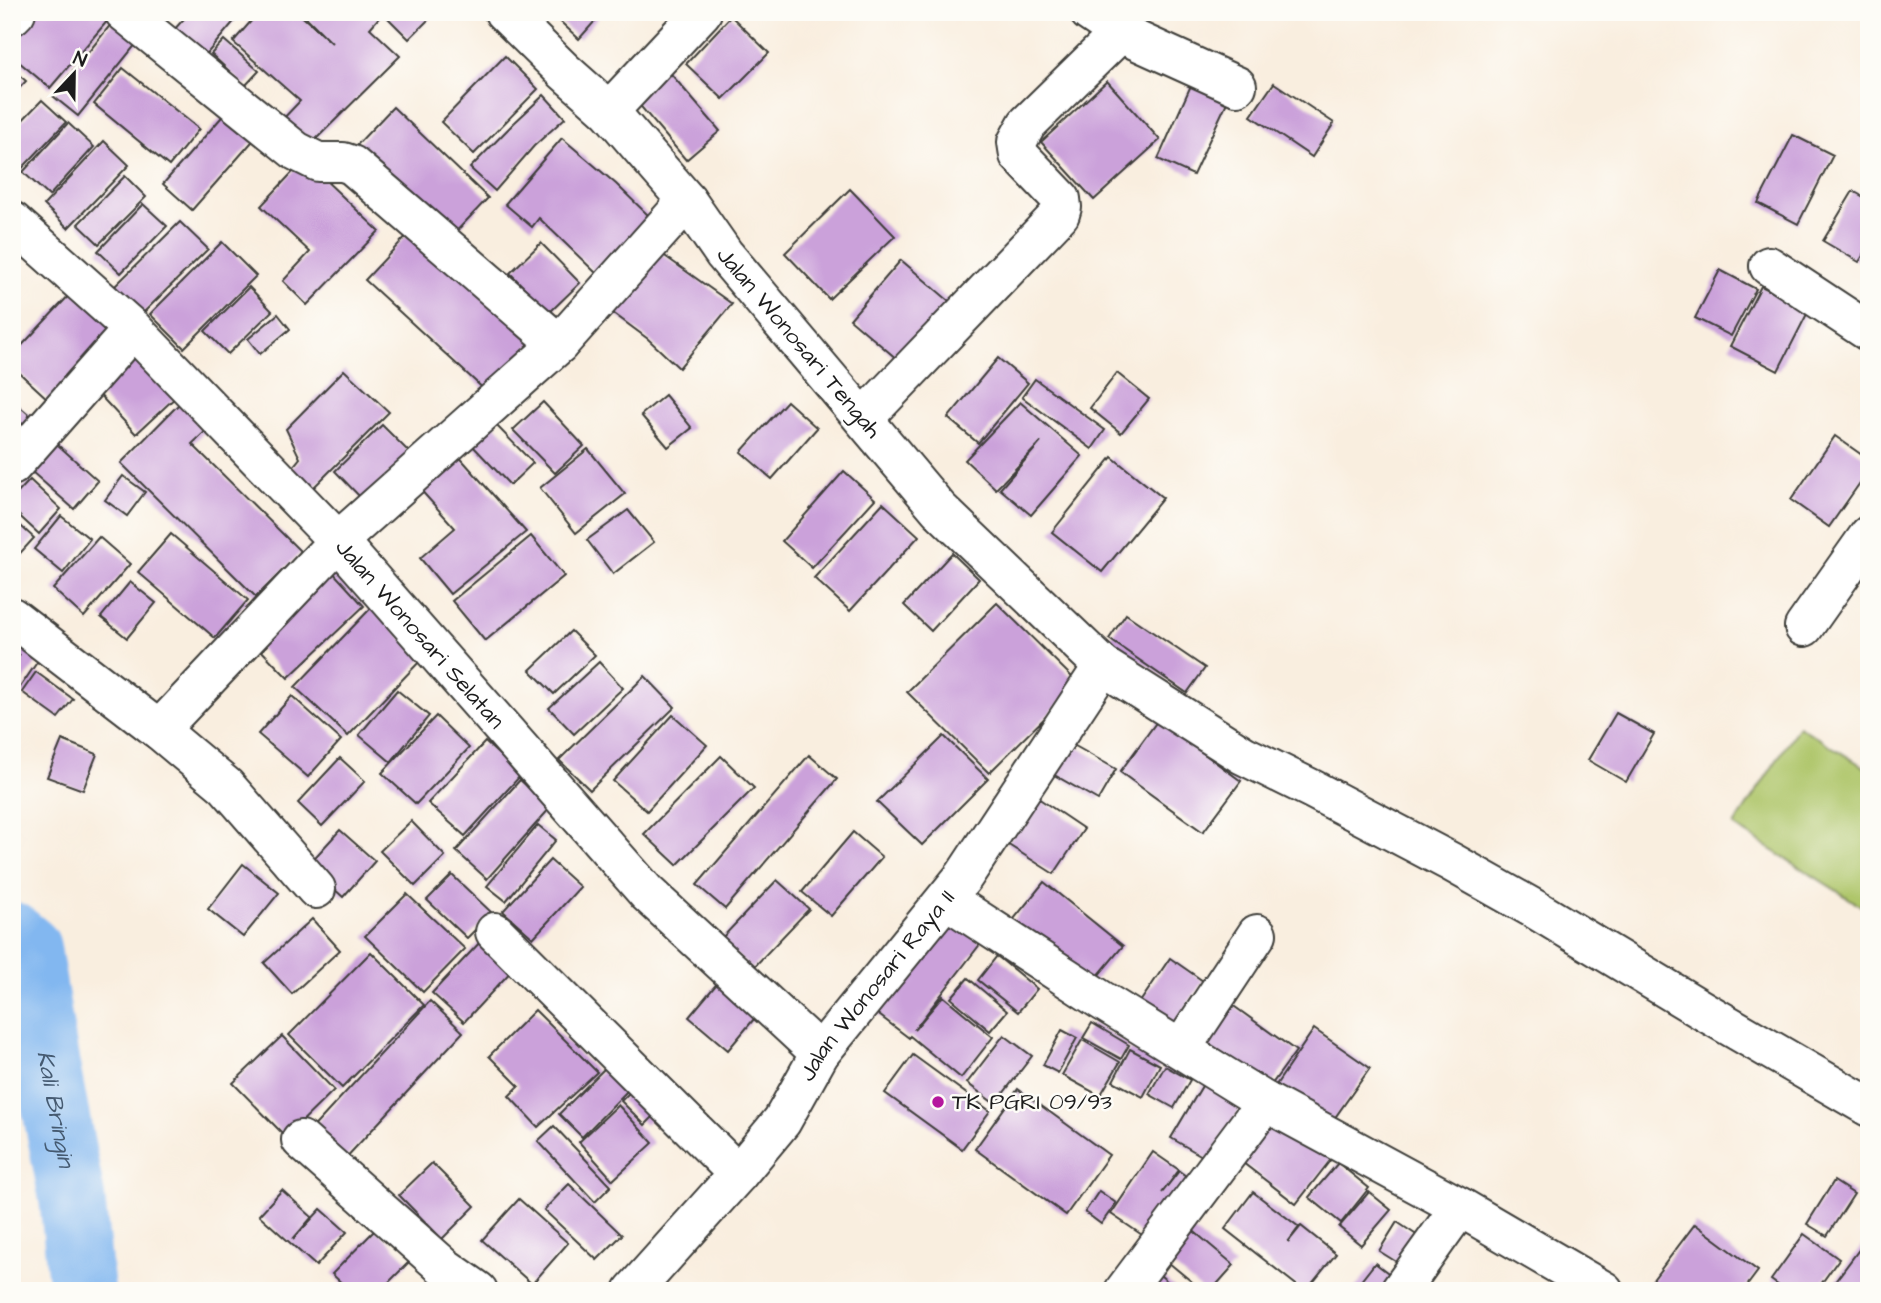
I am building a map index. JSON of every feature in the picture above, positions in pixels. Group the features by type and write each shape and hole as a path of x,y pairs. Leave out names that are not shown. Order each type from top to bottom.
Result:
{"street":[{"path":"12,16 16,12"},
{"path":"124,12 296,151 318,162 343,162 352,165 559,344"},
{"path":"609,111 702,12"},
{"name":"Jalan Wonosari Tengah","path":"506,13 609,111 687,201 724,254 939,509 1103,666 1243,755 1517,899 1869,1107"},
{"path":"864,418 1060,214 1061,199 1019,155 1017,142 1027,124 1104,23 1237,86"},
{"path":"159,730 338,541 559,344 687,201"},
{"name":"Jalan Wonosari Selatan","path":"12,220 133,329 338,541 647,893 820,1053"},
{"path":"1769,266 1869,332"},
{"path":"12,466 133,329"},
{"path":"1804,627 1869,535"},
{"path":"12,617 159,730 226,786 316,889"},
{"name":"Jalan Wonosari Raya II","path":"633,1291 782,1121 820,1053 964,876 1103,666"},
{"path":"946,899 1101,1000 1266,1102 1460,1207 1604,1291"},
{"path":"495,932 738,1174"},
{"path":"1181,1049 1257,934"},
{"path":"1124,1291 1266,1102"},
{"path":"301,1140 444,1267 478,1291"},
{"path":"1400,1291 1460,1207"}],"green space":[{"path":"1799,726 1869,770 1869,911 1734,826"}],"building":[{"path":"30,12 115,12 50,88 12,56 12,33"},
{"path":"190,12 242,12 204,57 173,31"},
{"path":"259,12 297,12 332,43 306,17 310,12 436,12 409,39 383,13 370,28 400,56 307,148 280,122 300,101 233,42"},
{"path":"550,12 603,12 579,39"},
{"path":"120,13 145,33 78,116 53,96"},
{"path":"731,16 769,53 723,99 686,64"},
{"path":"224,40 259,71 245,86 211,54"},
{"path":"505,56 538,89 474,154 441,122"},
{"path":"665,67 720,131 686,160 631,95"},
{"path":"123,68 199,129 169,166 94,104"},
{"path":"12,69 26,81 12,96"},
{"path":"1107,81 1160,140 1094,200 1041,142"},
{"path":"1192,83 1228,100 1193,175 1158,159"},
{"path":"1274,83 1334,123 1312,157 1251,116"},
{"path":"544,95 565,118 534,146 495,191 470,168"},
{"path":"42,100 66,122 12,179 12,131"},
{"path":"393,107 488,198 449,239 354,148"},
{"path":"228,110 258,135 192,210 163,184"},
{"path":"68,123 94,147 49,196 23,172"},
{"path":"1793,135 1833,155 1798,224 1758,203"},
{"path":"562,138 651,218 597,274 539,218 532,227 505,204"},
{"path":"104,141 129,165 68,228 44,205"},
{"path":"304,160 379,231 307,305 283,281 310,252 261,206"},
{"path":"125,176 146,197 99,244 78,224"},
{"path":"850,189 895,236 829,299 785,253"},
{"path":"1853,191 1869,200 1869,246 1859,262 1823,241"},
{"path":"143,204 167,226 121,273 98,251"},
{"path":"180,222 208,249 142,314 114,287"},
{"path":"409,233 541,334 487,392 365,280"},
{"path":"222,242 256,276 184,348 150,314"},
{"path":"541,243 580,283 549,313 510,273"},
{"path":"655,249 732,304 679,368 648,339 609,310"},
{"path":"901,260 955,306 904,365 850,319"},
{"path":"1720,270 1756,289 1731,336 1695,318"},
{"path":"1761,286 1809,310 1778,371 1730,346"},
{"path":"249,287 272,311 228,354 205,331"},
{"path":"74,290 116,328 49,400 12,366 12,356"},
{"path":"278,314 290,329 260,354 248,339"},
{"path":"136,351 178,395 136,434 95,390"},
{"path":"998,358 1028,383 978,443 948,418"},
{"path":"344,370 389,412 308,493 288,473 300,458 286,429"},
{"path":"1117,373 1149,399 1121,433 1090,408"},
{"path":"1035,379 1105,430 1092,449 1022,397"},
{"path":"665,395 692,428 668,447 641,415"},
{"path":"12,400 38,422 12,451"},
{"path":"182,401 209,428 192,444 301,552 256,597 121,463"},
{"path":"787,401 817,428 772,479 741,452"},
{"path":"543,402 584,446 555,473 513,430"},
{"path":"1020,402 1082,456 1031,515 1000,489 1041,442 996,489 965,460"},
{"path":"494,423 533,463 510,485 471,444"},
{"path":"382,425 410,453 363,500 335,471"},
{"path":"48,436 98,481 74,509 23,464"},
{"path":"1835,436 1869,460 1869,470 1829,527 1791,500"},
{"path":"588,449 625,494 576,533 540,488"},
{"path":"456,453 526,532 450,594 420,558 455,528 418,487"},
{"path":"1112,457 1163,498 1102,572 1052,532"},
{"path":"844,471 875,499 812,568 782,541"},
{"path":"123,476 145,492 127,516 105,500"},
{"path":"30,480 61,509 39,534 12,509 12,499"},
{"path":"883,503 919,536 850,611 814,578"},
{"path":"628,510 654,542 613,574 587,540"},
{"path":"61,516 90,539 63,573 34,549"},
{"path":"12,518 34,538 12,562"},
{"path":"171,534 248,600 215,638 138,572"},
{"path":"531,536 564,576 485,641 452,601"},
{"path":"99,537 130,564 84,617 53,589"},
{"path":"952,553 979,579 931,631 904,605"},
{"path":"330,569 364,606 288,678 253,642"},
{"path":"130,582 156,603 127,638 101,617"},
{"path":"997,603 1079,684 989,773 907,692"},
{"path":"371,608 423,658 348,736 295,687"},
{"path":"1126,614 1205,668 1187,693 1109,639"},
{"path":"571,631 595,655 554,694 530,670"},
{"path":"12,635 42,655 12,699 12,665 20,654 12,663"},
{"path":"599,662 623,688 574,734 549,708"},
{"path":"36,672 73,699 58,718 22,692"},
{"path":"645,676 675,707 590,790 559,760"},
{"path":"397,690 429,716 391,762 359,735"},
{"path":"292,696 341,740 308,777 258,734"},
{"path":"1616,713 1654,734 1626,782 1588,760"},
{"path":"673,715 707,745 647,811 613,781"},
{"path":"436,716 469,748 416,804 382,773"},
{"path":"1158,720 1241,781 1203,832 1120,772"},
{"path":"944,736 988,779 922,845 877,802"},
{"path":"62,740 97,754 83,790 47,777"},
{"path":"485,742 521,775 465,836 428,803"},
{"path":"1068,742 1116,769 1098,800 1051,773"},
{"path":"809,755 837,779 725,909 697,885"},
{"path":"721,756 754,788 677,865 644,834"},
{"path":"340,758 365,781 322,826 298,803"},
{"path":"520,780 551,807 487,879 456,851"},
{"path":"1038,798 1084,829 1054,874 1007,844"},
{"path":"411,821 445,856 415,886 380,851"},
{"path":"538,825 556,840 506,901 487,886"},
{"path":"340,830 375,861 343,897 308,865"},
{"path":"853,832 882,857 831,916 802,892"},
{"path":"550,860 580,887 533,938 503,911"},
{"path":"243,864 279,893 243,937 208,909"},
{"path":"452,875 492,913 467,938 427,900"},
{"path":"777,880 809,909 752,969 720,940"},
{"path":"1044,882 1123,946 1087,989 1009,925"},
{"path":"407,894 465,949 423,992 365,936"},
{"path":"948,917 981,943 914,1030 943,996 993,1037 961,1078 910,1036 909,1038 875,1012"},
{"path":"312,919 340,950 292,994 264,963"},
{"path":"484,938 515,967 464,1022 432,993"},
{"path":"371,952 424,1005 342,1088 289,1035"},
{"path":"997,956 1037,989 1018,1012 978,980"},
{"path":"1170,958 1203,981 1170,1031 1136,1008"},
{"path":"968,978 1007,1011 990,1031 951,998"},
{"path":"720,980 759,1013 728,1050 689,1017"},
{"path":"1224,999 1296,1051 1266,1092 1194,1040"},
{"path":"430,1001 463,1032 342,1162 308,1133"},
{"path":"535,1010 597,1072 538,1127 509,1096 519,1086 489,1056"},
{"path":"1092,1023 1129,1045 1121,1059 1083,1038"},
{"path":"1314,1029 1370,1068 1329,1126 1274,1088"},
{"path":"1062,1030 1077,1038 1058,1073 1043,1065"},
{"path":"1004,1035 1032,1056 995,1104 967,1083"},
{"path":"282,1036 334,1090 286,1137 233,1083"},
{"path":"1082,1040 1120,1062 1100,1096 1062,1075"},
{"path":"1130,1049 1160,1065 1143,1097 1113,1081"},
{"name":"TK PGRI 09/93","path":"913,1055 990,1111 962,1149 885,1093"},
{"path":"611,1062 633,1085 582,1137 559,1114"},
{"path":"1165,1066 1190,1080 1174,1108 1149,1094"},
{"path":"1205,1081 1243,1104 1209,1160 1171,1138"},
{"path":"635,1087 659,1111 645,1125 621,1101"},
{"path":"1018,1089 1109,1155 1066,1215 975,1149"},
{"path":"618,1105 653,1143 613,1180 579,1142"},
{"path":"1274,1113 1332,1158 1296,1204 1238,1159"},
{"path":"554,1126 611,1186 595,1202 538,1141"},
{"path":"1153,1152 1179,1170 1162,1193 1179,1171 1197,1184 1154,1243 1111,1214"},
{"path":"432,1163 475,1206 442,1239 399,1195"},
{"path":"1338,1163 1369,1188 1341,1223 1309,1197"},
{"path":"1834,1181 1854,1194 1827,1236 1807,1224"},
{"path":"569,1184 622,1235 597,1260 544,1210"},
{"path":"282,1190 312,1217 293,1239 321,1209 347,1232 316,1266 259,1215"},
{"path":"1099,1191 1116,1203 1101,1224 1085,1212"},
{"path":"1253,1192 1299,1227 1288,1242 1301,1226 1336,1254 1306,1291 1225,1229"},
{"path":"1369,1192 1391,1210 1361,1245 1339,1227"},
{"path":"519,1199 568,1243 532,1284 482,1240"},
{"path":"1397,1222 1421,1238 1403,1266 1379,1251"},
{"path":"1695,1224 1758,1271 1743,1291 1646,1289"},
{"path":"1190,1228 1234,1265 1211,1291 1203,1291 1163,1258"},
{"path":"376,1229 409,1262 380,1291 350,1291 332,1274"},
{"path":"1804,1234 1839,1259 1816,1291 1786,1291 1771,1280"},
{"path":"1864,1243 1869,1247 1869,1291 1828,1291"},
{"path":"1375,1263 1396,1279 1387,1291 1353,1291"},
{"path":"1160,1275 1178,1291 1146,1291"}],"waterway":[{"name":"Kali Bringin","path":"12,935 28,948 72,1198 82,1291"}],"place":[{"name":"TK PGRI 09/93","path":"938,1102"}]}
